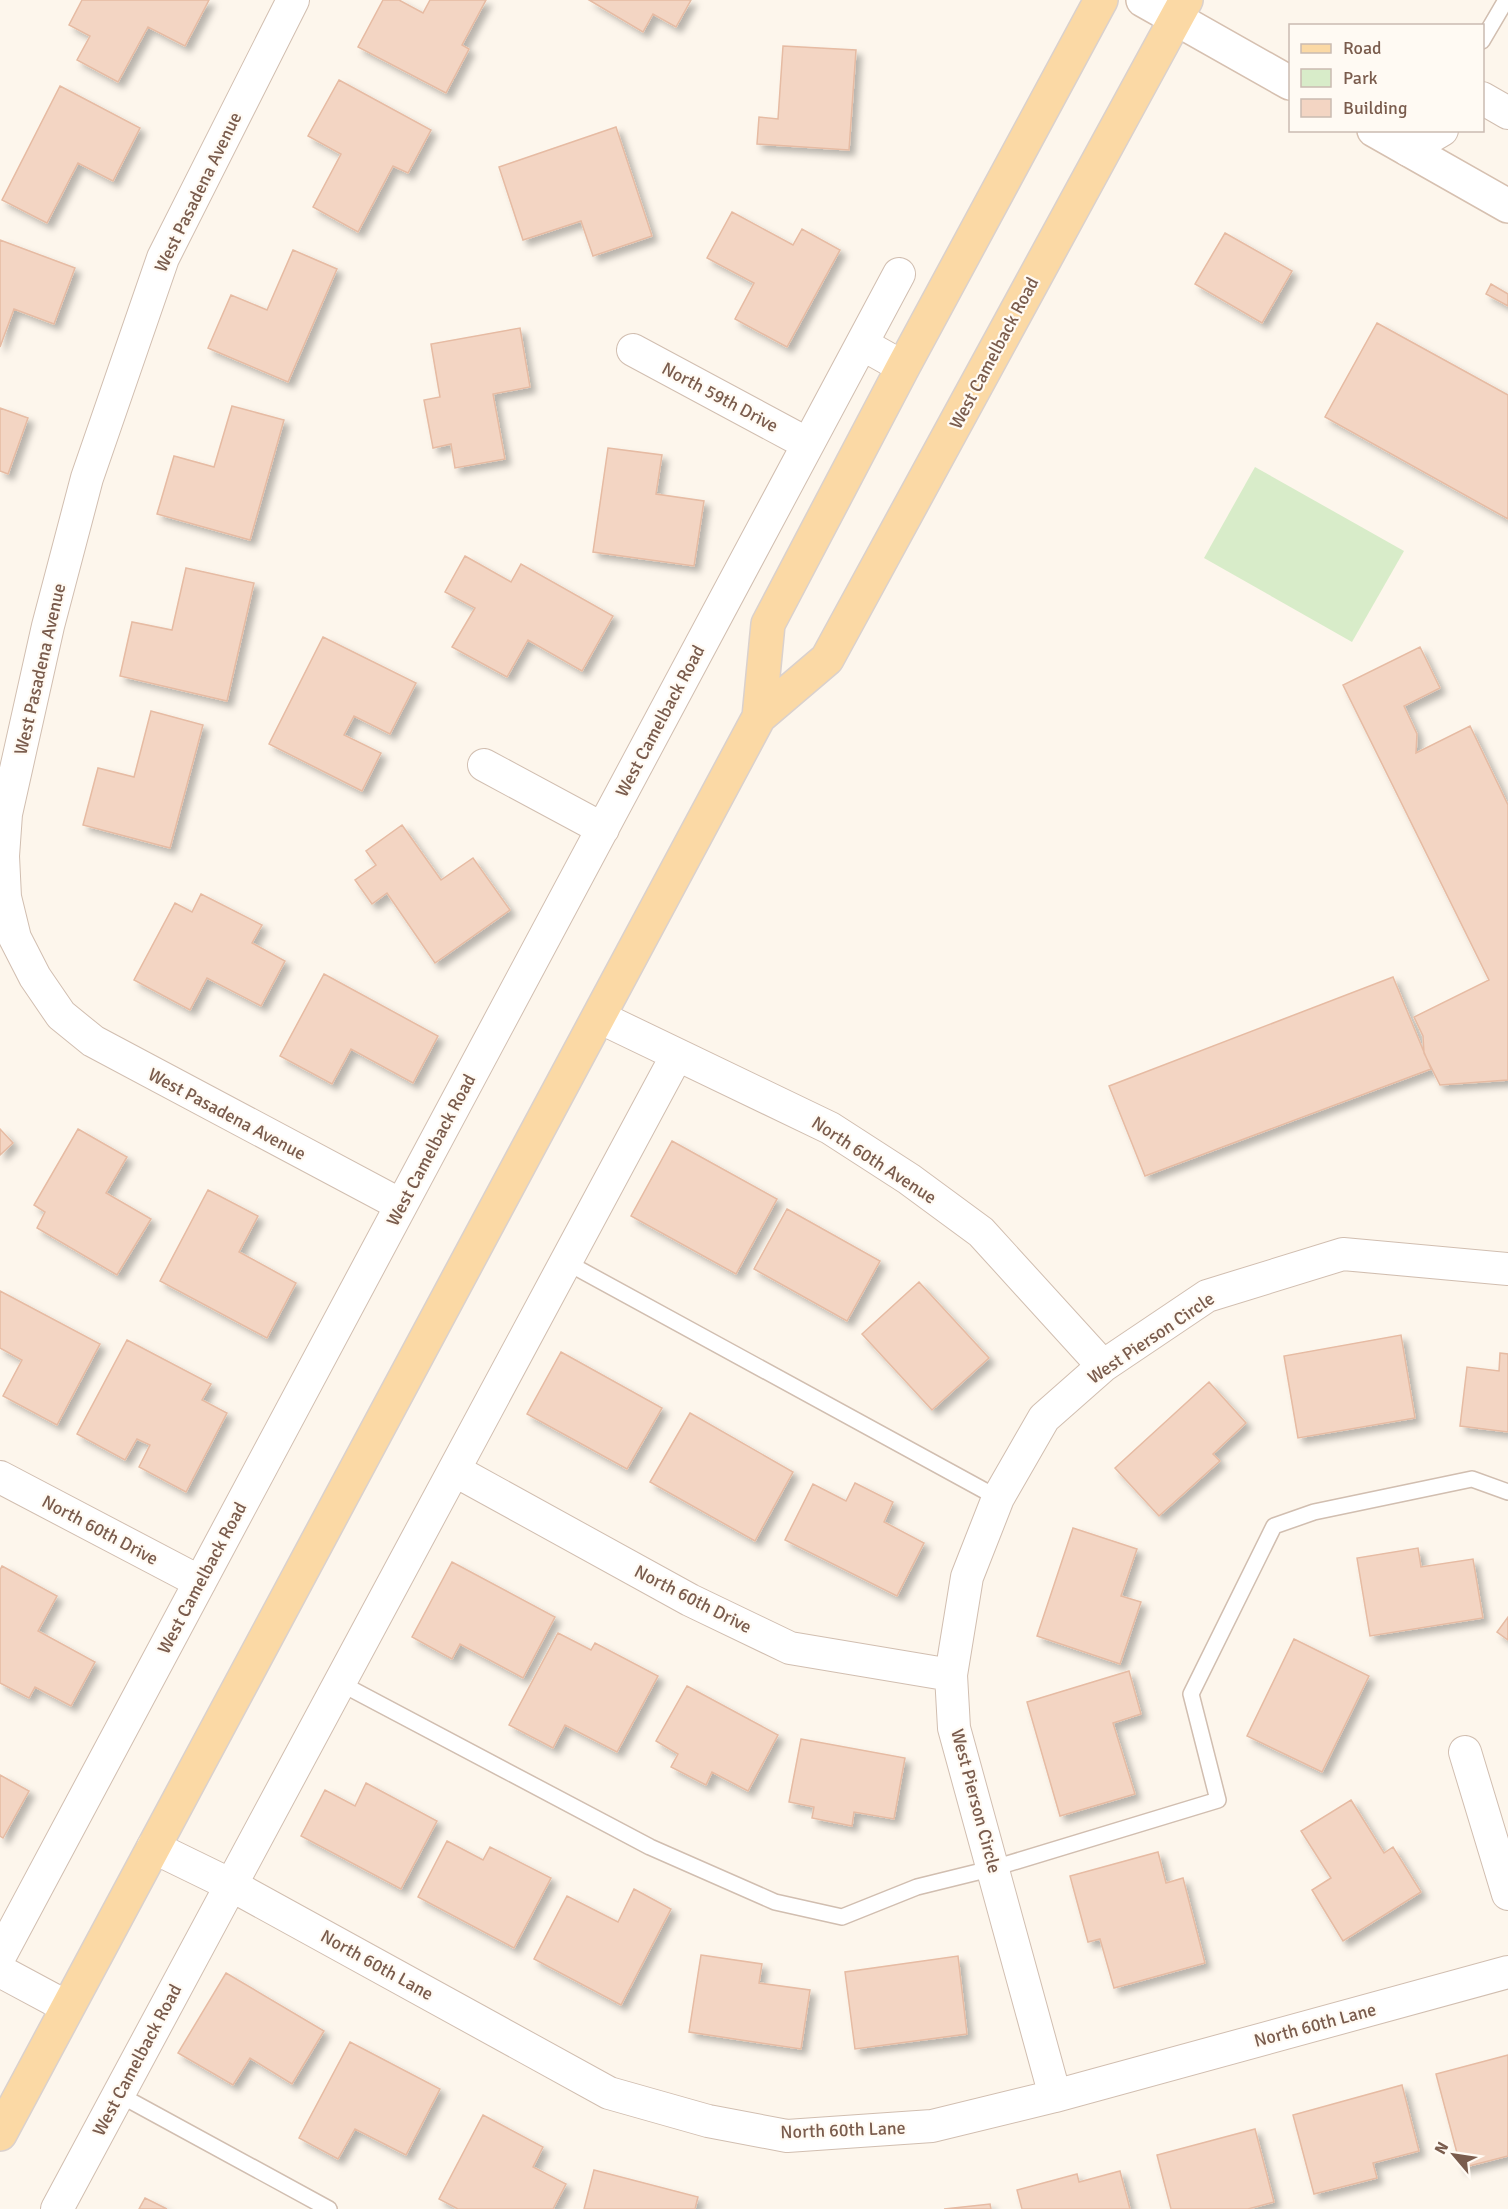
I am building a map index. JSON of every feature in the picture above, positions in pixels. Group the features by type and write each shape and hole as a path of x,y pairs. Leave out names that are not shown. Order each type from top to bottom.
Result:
{"main road":[{"name":"West Camelback Road","path":"759,717 768,624 903,367 1101,0"},
{"path":"1143,0 1181,9 1289,82"},
{"name":"West Camelback Road","path":"0,2134 759,717 827,659 1181,9"},
{"path":"1377,132 1508,206"}],"street":[{"name":"West Pasadena Avenue","path":"293,0 163,258 87,478 48,626 6,814 3,856 4,897 15,938 35,977 62,1015 93,1041 401,1205"},
{"path":"1408,150 1439,132"},
{"name":"West Camelback Road","path":"0,1956 899,274"},
{"path":"862,344 903,367"},
{"name":"North 59th Drive","path":"633,350 808,444"},
{"path":"484,765 603,829"},
{"name":"North 60th Avenue","path":"599,1017 830,1128 909,1179 981,1232 1103,1366"},
{"name":"West Camelback Road","path":"57,2209 677,1055"},
{"name":"West Pierson Circle","path":"1055,2096 954,1728 951,1675 967,1577 998,1498 1044,1418 1103,1366 1207,1296 1343,1254 1508,1269"},
{"name":"North 60th Drive","path":"454,1470 690,1600 790,1648 951,1675"},
{"name":"North 60th Drive","path":"0,1477 200,1582"},
{"path":"1465,1752 1508,1894"},
{"name":"North 60th Lane","path":"153,1847 231,1885 609,2093 708,2121 787,2136 932,2126 1055,2096 1508,1972"},
{"path":"0,1971 67,2007"}],"lane":[{"path":"1484,38 1506,0"},
{"path":"566,1262 998,1498"},
{"path":"340,1683 650,1847 775,1902 842,1917 917,1887 994,1868 1218,1800 1191,1694 1274,1526 1314,1512 1472,1479 1508,1492"},
{"path":"118,2094 329,2209"}],"green space":[{"path":"1255,467 1404,551 1352,642 1204,558"}],"building":[{"path":"82,0 209,0 185,46 148,27 118,82 77,60 90,36 69,25"},
{"path":"383,0 399,0 423,13 430,0 486,0 462,45 469,49 446,93 358,47"},
{"path":"589,0 691,0 676,27 653,14 643,32"},
{"path":"783,46 856,50 849,150 757,144 759,117 778,119"},
{"path":"339,80 431,130 408,173 393,166 358,232 313,207 341,154 308,136"},
{"path":"60,86 140,128 113,181 78,163 47,223 2,200"},
{"path":"616,127 652,236 593,256 581,221 523,240 499,167"},
{"path":"732,212 793,245 802,229 840,250 787,347 735,319 754,283 707,258"},
{"path":"1225,233 1292,271 1262,323 1195,284"},
{"path":"0,240 75,268 54,324 14,309 0,347"},
{"path":"293,250 337,269 288,382 208,348 231,295 267,310"},
{"path":"1491,284 1508,294 1508,306 1486,294"},
{"path":"1377,323 1508,395 1508,519 1325,417"},
{"path":"520,328 530,387 493,394 505,459 455,468 451,444 433,448 424,400 440,397 431,344"},
{"path":"232,406 284,420 250,540 157,514 174,456 214,467"},
{"path":"0,408 28,418 8,474 0,471"},
{"path":"608,448 662,455 656,494 704,501 694,566 593,552"},
{"path":"465,556 511,582 521,564 613,616 582,671 528,640 507,677 452,647 475,608 445,592"},
{"path":"186,568 254,583 227,701 120,676 132,622 172,630"},
{"path":"323,637 416,683 390,734 354,716 344,735 381,753 362,791 269,744"},
{"path":"1420,647 1440,688 1404,706 1417,734 1416,753 1470,726 1508,805 1508,1080 1440,1085 1424,1053 1423,1036 1414,1017 1489,980 1343,685"},
{"path":"151,711 203,725 170,848 83,825 98,768 134,777"},
{"path":"402,825 441,880 473,858 510,910 435,963 387,893 372,904 355,880 376,865 366,851"},
{"path":"201,894 262,925 252,943 285,961 261,1006 207,978 190,1010 134,980 175,903 192,912"},
{"path":"324,974 438,1036 413,1083 351,1049 332,1084 280,1056"},
{"path":"1393,977 1431,1069 1145,1176 1109,1086"},
{"path":"0,1129 13,1143 0,1155"},
{"path":"78,1129 127,1157 106,1193 151,1219 117,1275 37,1228 45,1212 34,1205"},
{"path":"672,1141 777,1199 736,1274 631,1216"},
{"path":"208,1190 258,1216 239,1252 296,1283 267,1338 160,1281"},
{"path":"787,1209 880,1261 847,1321 754,1269"},
{"path":"919,1282 989,1358 932,1410 862,1334"},
{"path":"0,1291 100,1344 57,1425 3,1396 22,1360 0,1348"},
{"path":"1401,1335 1415,1418 1298,1438 1284,1356"},
{"path":"127,1340 211,1384 202,1400 227,1413 186,1492 139,1467 150,1445 137,1439 125,1460 77,1434"},
{"path":"561,1352 662,1408 627,1469 527,1414"},
{"path":"1500,1353 1508,1354 1508,1432 1460,1426 1467,1367 1499,1371"},
{"path":"1209,1382 1246,1423 1213,1454 1220,1461 1159,1516 1115,1468"},
{"path":"690,1413 793,1472 755,1541 650,1482"},
{"path":"855,1483 893,1502 884,1522 924,1543 897,1596 785,1540 813,1484 846,1501"},
{"path":"1073,1528 1137,1549 1121,1596 1141,1602 1120,1664 1037,1636"},
{"path":"1418,1548 1421,1567 1473,1559 1483,1618 1370,1636 1357,1558"},
{"path":"452,1562 555,1617 523,1678 460,1644 452,1659 412,1637"},
{"path":"2,1566 57,1596 38,1631 95,1662 71,1706 35,1687 29,1698 0,1683 0,1570"},
{"path":"1508,1617 1508,1640 1497,1632"},
{"path":"558,1633 591,1650 595,1643 658,1676 617,1752 565,1725 553,1748 509,1725"},
{"path":"1294,1639 1369,1676 1322,1772 1247,1736"},
{"path":"1129,1671 1141,1714 1113,1723 1135,1794 1060,1816 1027,1702"},
{"path":"687,1686 778,1735 748,1791 712,1772 706,1785 671,1767 678,1754 656,1741"},
{"path":"801,1739 905,1758 894,1819 854,1812 852,1826 812,1818 814,1807 789,1802"},
{"path":"0,1775 29,1791 3,1838 0,1836"},
{"path":"366,1783 437,1821 401,1889 301,1836 325,1790 355,1806"},
{"path":"1351,1800 1384,1853 1393,1847 1421,1892 1343,1941 1312,1890 1331,1878 1301,1831"},
{"path":"447,1841 483,1860 490,1847 551,1878 514,1948 418,1897"},
{"path":"1158,1852 1166,1883 1183,1878 1205,1963 1114,1988 1100,1939 1088,1942 1070,1876"},
{"path":"634,1889 671,1909 621,2005 534,1959 567,1896 618,1922"},
{"path":"701,1955 762,1964 759,1983 810,1990 801,2049 689,2032"},
{"path":"958,1956 967,2034 855,2049 845,1972"},
{"path":"226,1973 324,2031 292,2084 250,2058 233,2085 178,2053"},
{"path":"350,2042 440,2089 406,2155 355,2129 338,2159 299,2138"},
{"path":"1508,2055 1508,2156 1461,2168 1436,2074"},
{"path":"1402,2085 1419,2151 1373,2163 1377,2178 1314,2194 1293,2115"},
{"path":"483,2115 543,2147 533,2167 566,2184 553,2209 458,2209 439,2199"},
{"path":"1255,2129 1274,2202 1248,2209 1171,2209 1157,2155"},
{"path":"594,2170 698,2197 695,2209 584,2209"},
{"path":"1120,2171 1130,2209 1022,2209 1017,2190 1077,2174 1079,2182"},
{"path":"145,2198 167,2209 139,2209"},
{"path":"990,2204 991,2209 944,2209"}]}
